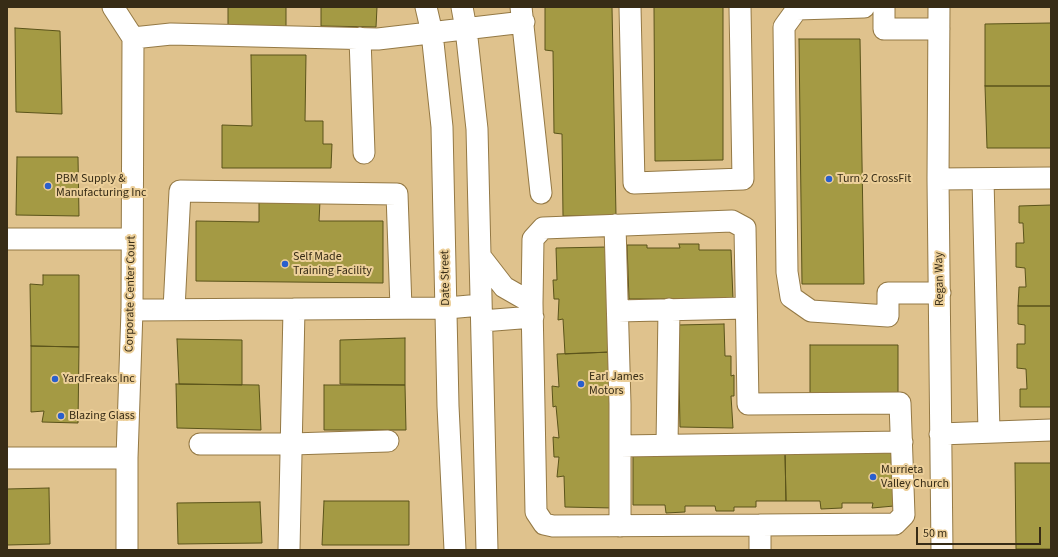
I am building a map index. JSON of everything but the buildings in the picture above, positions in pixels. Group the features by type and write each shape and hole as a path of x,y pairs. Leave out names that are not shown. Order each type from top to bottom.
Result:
{"street":[{"path":"113,7 133,38 171,34 378,39 466,29 523,14 541,193"},
{"name":"Date Street","path":"426,7 432,33 442,127 448,406 455,550"},
{"path":"462,7 466,29 477,129 487,550"},
{"path":"630,7 634,183 743,179 740,7"},
{"path":"864,7 797,9 784,27 787,272 792,297 811,311 888,316 888,293 940,293"},
{"path":"884,7 884,29 939,29"},
{"name":"Regan Way","path":"939,7 938,179 942,550"},
{"name":"Corporate Center Court","path":"127,550 127,458 132,310 133,38"},
{"path":"360,38 364,152"},
{"path":"938,179 1051,178"},
{"path":"984,179 989,432"},
{"path":"174,310 180,191 397,194 401,308"},
{"path":"732,221 744,228 746,308 748,404 900,403 904,515 895,524 553,526 544,524 536,512 532,310 533,239 543,228 732,221"},
{"path":"615,225 618,311 620,526"},
{"path":"7,239 132,239"},
{"path":"480,256 504,287 532,310"},
{"path":"132,310 447,308 482,313 532,310"},
{"path":"618,311 746,308"},
{"path":"289,550 294,309"},
{"path":"667,445 669,309"},
{"path":"940,434 1051,430"},
{"path":"200,444 292,444 388,441"},
{"path":"620,446 902,442"},
{"path":"7,458 127,458"},
{"path":"760,525 760,550"}],"place":[{"name":"Turn 2 CrossFit","path":"829,179"},
{"name":"PBM Supply & Manufacturing Inc","path":"48,186"},
{"name":"Self Made Training Facility","path":"285,264"},
{"name":"YardFreaks Inc","path":"55,379"},
{"name":"Earl James Motors","path":"581,384"},
{"name":"Blazing Glass","path":"61,416"},
{"name":"Murrieta Valley Church","path":"873,477"}]}
